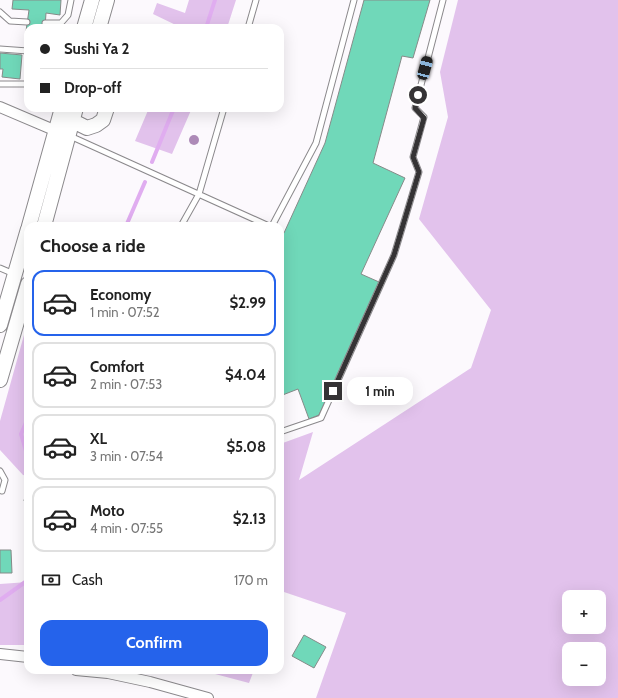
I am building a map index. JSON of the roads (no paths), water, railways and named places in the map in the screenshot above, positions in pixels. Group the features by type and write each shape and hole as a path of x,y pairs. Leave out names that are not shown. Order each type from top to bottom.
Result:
{"main road":[{"path":"85,24 92,0"},
{"path":"100,24 107,0"},
{"path":"45,222 62,134 61,112"},
{"path":"30,222 62,134 75,114 87,128 96,125 103,120 105,112"},
{"path":"0,325 24,241"},
{"path":"0,380 22,317 24,306"}],"street":[{"path":"0,107 62,134"},
{"path":"0,654 24,657"},
{"path":"113,674 143,680 208,698"}],"lane":[{"path":"45,24 61,23 68,15 72,0"},
{"path":"249,24 256,0"},
{"path":"272,222 316,143 354,0"},
{"path":"284,431 321,418 394,255 419,172 413,157 424,118 415,108 443,0"},
{"path":"0,12 10,21 27,22"},
{"path":"0,49 24,51"},
{"path":"0,84 24,84"},
{"path":"183,222 199,194 223,112"},
{"path":"62,134 261,222"},
{"path":"0,268 15,274"},
{"path":"0,471 5,480 2,491"}],"waterway":[{"path":"207,24 215,0"},
{"path":"152,162 172,112"},
{"path":"128,222 145,182"},
{"path":"24,427 21,434 24,444"},
{"path":"0,600 24,583"}]}
